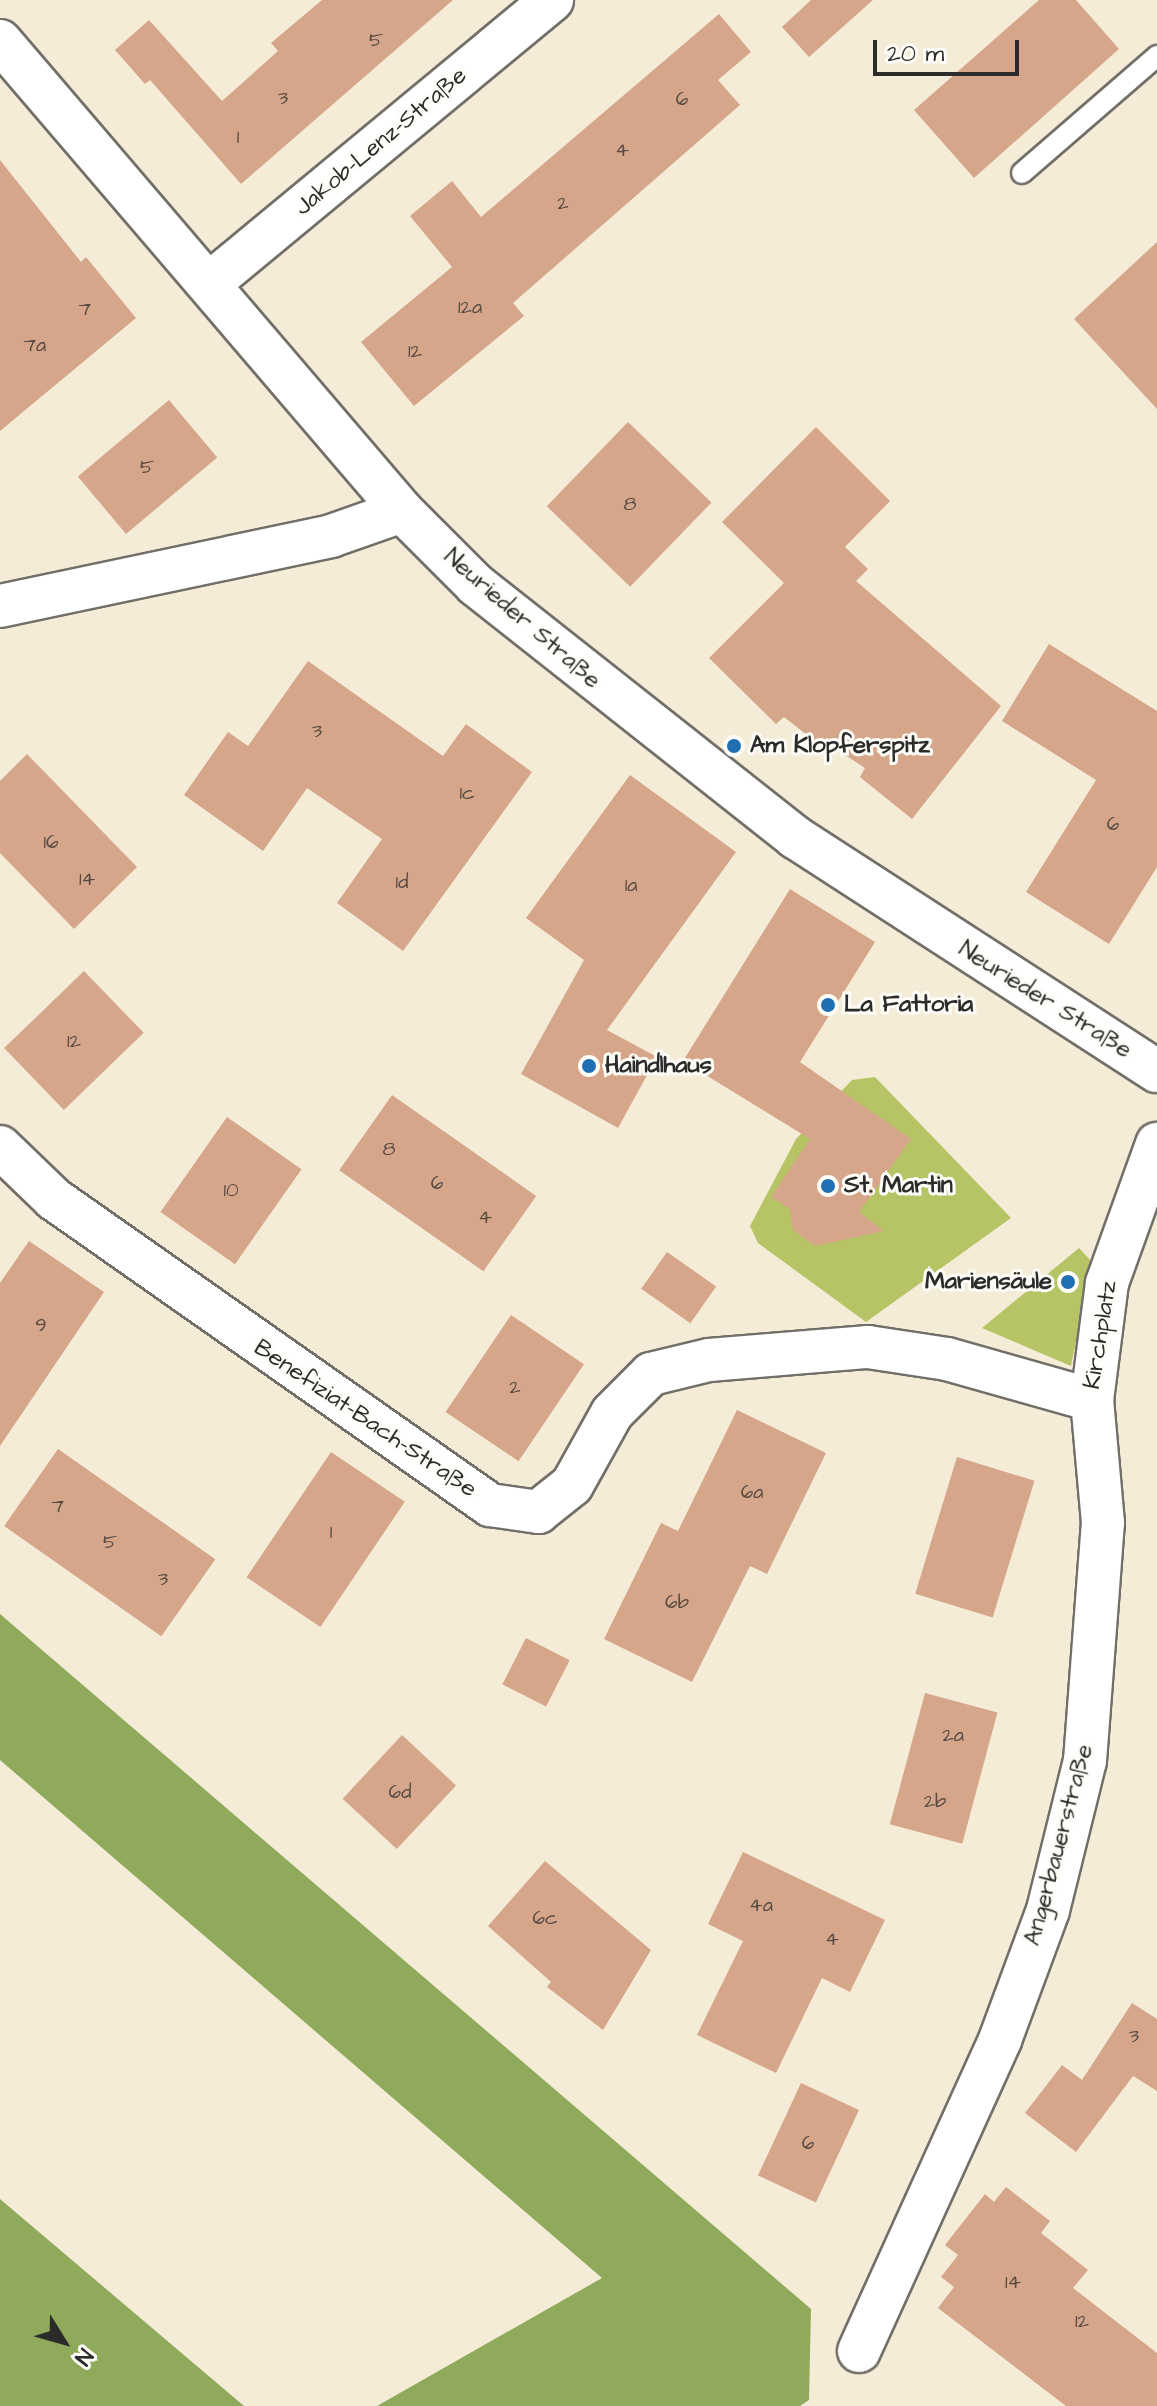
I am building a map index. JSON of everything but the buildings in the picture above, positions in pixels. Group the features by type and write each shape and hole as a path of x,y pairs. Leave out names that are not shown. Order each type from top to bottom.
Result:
{"street":[{"name":"Jakob-Lenz-Straße","path":"210,283 552,0"},
{"name":"Neurieder Straße","path":"0,41 402,511 476,585 772,820 1003,976 1157,1071"},
{"path":"0,606 331,536 402,511"},
{"name":"Kirchplatz","path":"868,1347 947,1359 1092,1400 1107,1283 1157,1144"},
{"name":"Benefiziat-Bach-Straße","path":"0,1147 54,1199 490,1505 538,1512 572,1485 612,1413 651,1374 709,1360 868,1347"},
{"name":"Angerbauerstraße","path":"859,2351 1000,2040 1048,1910 1085,1761 1103,1523 1092,1400"}],"lane":[{"path":"1022,173 1157,56"}],"green space":[{"path":"875,1077 1011,1218 866,1322 758,1243 750,1226 796,1139 852,1080"},
{"path":"1079,1248 1092,1262 1071,1366 982,1328"},
{"path":"0,1614 811,2309 809,2400 800,2406 377,2406 602,2278 0,1760"},
{"path":"0,2199 244,2406 0,2406"}],"place":[{"name":"Am Klopferspitz","path":"734,746"},
{"name":"La Fattoria","path":"828,1005"},
{"name":"Haindlhaus","path":"589,1066"},
{"name":"St. Martin","path":"828,1186"},
{"name":"Mariensäule","path":"1068,1282"}]}
